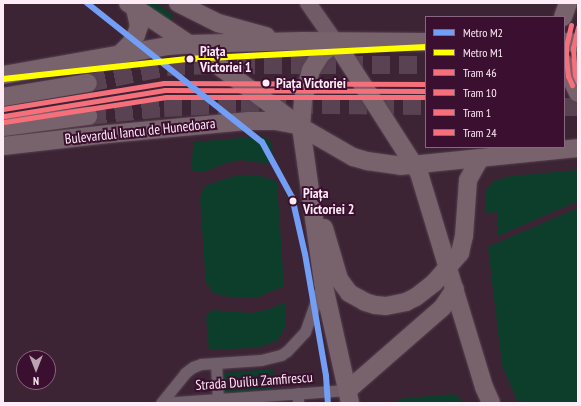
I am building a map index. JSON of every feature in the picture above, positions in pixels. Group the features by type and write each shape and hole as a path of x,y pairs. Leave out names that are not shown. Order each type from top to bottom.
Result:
{"main road":[{"path":"178,3 208,19 240,30 303,41"},
{"path":"308,3 415,164 422,181 449,268 484,387 491,403"},
{"path":"563,16 568,3"},
{"path":"132,6 189,44 301,127 353,157 390,166 578,148"},
{"path":"120,54 132,42 139,26 132,6"},
{"path":"3,75 120,54 189,44 303,41 336,43 425,42"},
{"path":"565,42 578,43"},
{"path":"336,43 321,54 311,70 303,100 301,127 323,282 349,397"},
{"path":"565,65 578,93"},
{"path":"3,97 88,83"},
{"path":"3,127 88,116"},
{"name":"Bulevardul Iancu de Hunedoara","path":"3,146 108,134 249,121 274,121 301,127"},
{"path":"310,194 324,227 339,279 344,287 355,297 375,305 386,306 406,302 424,291 456,260 463,245 468,180 480,158"},
{"path":"349,397 442,308 455,289"}],"street":[{"name":"Strada Duiliu Zamfirescu","path":"161,403 185,373 193,367 216,363 261,360 276,357 287,351 304,332 323,282"},
{"path":"216,363 218,399"},
{"name":"Strada Duiliu Zamfirescu","path":"161,403 218,399 349,397"}],"green space":[{"path":"141,3 157,3 174,16 168,23"},
{"path":"262,136 272,142 273,164 241,160 229,162 204,172 196,172 192,169 191,164 194,142"},
{"path":"578,170 578,201 498,236 498,212 486,213 486,190 494,181 511,176"},
{"path":"251,175 266,177 277,182 284,286 258,297 234,298 214,293 206,283 200,199 202,191 207,185 235,176"},
{"path":"578,208 578,403 518,403 502,365 488,247"},
{"path":"283,303 286,305 286,326 278,340 264,346 209,350 206,318 208,313 213,310 252,313 270,309"},
{"path":"274,370 273,389 222,393 222,373"},
{"path":"451,394 459,396 462,403 396,403 398,399"}],"tunnel":[{"path":"88,83 167,67 210,65 425,65"},
{"path":"88,116 164,108 241,104 425,106"},
{"path":"565,107 578,107"}],"metro line":[{"name":"M2","path":"87,3 262,142 292,197 305,254 326,376 328,403"},
{"name":"M1","path":"3,79 187,59 425,47"}],"tram line":[{"name":"24","path":"571,25 566,47 566,57 568,76 572,85"},
{"name":"46","path":"578,27 573,48 575,75 578,82"},
{"name":"46","path":"3,109 164,83 425,84"},
{"name":"10","path":"4,116 165,90 425,91"},
{"name":"1","path":"4,122 166,97 425,97"}],"place":[{"name":"Piața Victoriei 1","path":"190,59"},
{"name":"Piața Victoriei","path":"266,83"},
{"name":"Piața Victoriei 2","path":"293,201"}]}
